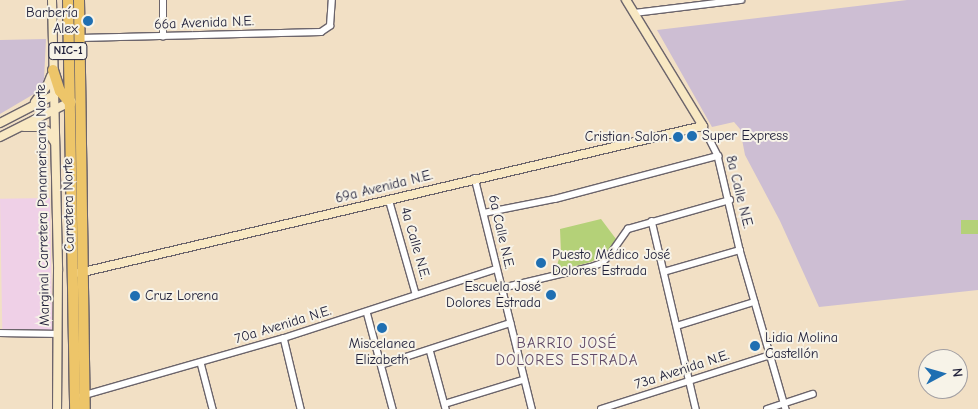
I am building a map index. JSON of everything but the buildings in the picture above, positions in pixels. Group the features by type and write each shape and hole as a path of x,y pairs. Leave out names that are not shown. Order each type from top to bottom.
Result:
{"highway":[{"name":"Carretera Norte","path":"68,0 74,404"},
{"name":"Carretera Norte","path":"79,0 86,409"},
{"path":"52,70 60,91 70,102 73,111 75,176 82,208"},
{"path":"54,95 70,102"}],"street":[{"name":"Marginal Carretera Panamericana Norte","path":"52,0 52,70 56,144 57,409"},
{"path":"163,0 163,37"},
{"name":"66a Avenida N.E.","path":"80,38 321,32 328,28 332,20 332,0"},
{"name":"8a Calle N.E.","path":"626,0 703,126 718,156 730,200 740,250 785,406"},
{"path":"635,13 712,2 741,0"},
{"path":"27,109 42,94 52,70"},
{"path":"0,137 70,102 78,96 81,89"},
{"path":"0,123 54,95"},
{"path":"16,129 29,126 39,127 47,131 56,144"},
{"name":"69a Avenida N.E.","path":"72,275 476,178 703,126"},
{"path":"484,213 555,199 718,156"},
{"name":"6a Calle N.E.","path":"476,178 496,269 532,409"},
{"name":"4a Calle N.E.","path":"389,199 416,294"},
{"path":"502,288 591,268 602,263 619,244 628,229 730,200"},
{"path":"652,222 691,381 696,409"},
{"path":"664,272 740,250"},
{"name":"70a Avenida N.E.","path":"74,404 85,396 284,338 496,269"},
{"path":"677,326 754,302"},
{"path":"367,312 393,409"},
{"path":"381,364 510,323"},
{"path":"0,333 58,334"},
{"path":"284,338 301,409"},
{"path":"430,350 445,406 523,380"},
{"name":"73a Avenida N.E.","path":"601,409 770,355"},
{"path":"201,363 213,409"},
{"path":"767,409 785,406 812,394"}],"shaded area":[{"path":"907,0 978,0 978,290 819,307 780,221 745,155 740,129 734,122 712,127 657,30"},
{"path":"46,39 44,80 39,91 0,114 0,40"},
{"path":"50,198 52,331 2,332 0,199"}],"green space":[{"path":"601,219 616,239 607,253 591,262 555,271 561,253 560,229"},
{"path":"961,220 978,220 978,234 961,234"}],"place":[{"name":"Barbería Alex","path":"88,21"},
{"name":"Super Express","path":"692,136"},
{"name":"Cristian Salon","path":"678,137"},
{"name":"Puesto Médico José Dolores Estrada","path":"541,263"},
{"name":"Escuela José Dolores Estrada","path":"551,295"},
{"name":"Cruz Lorena","path":"135,296"},
{"name":"Miscelanea Elizabeth","path":"382,328"},
{"name":"Lidia Molina Castellón","path":"755,346"}],"district":[{"name":"BARRIO JOSÉ DOLORES ESTRADA","path":"567,352"}]}
